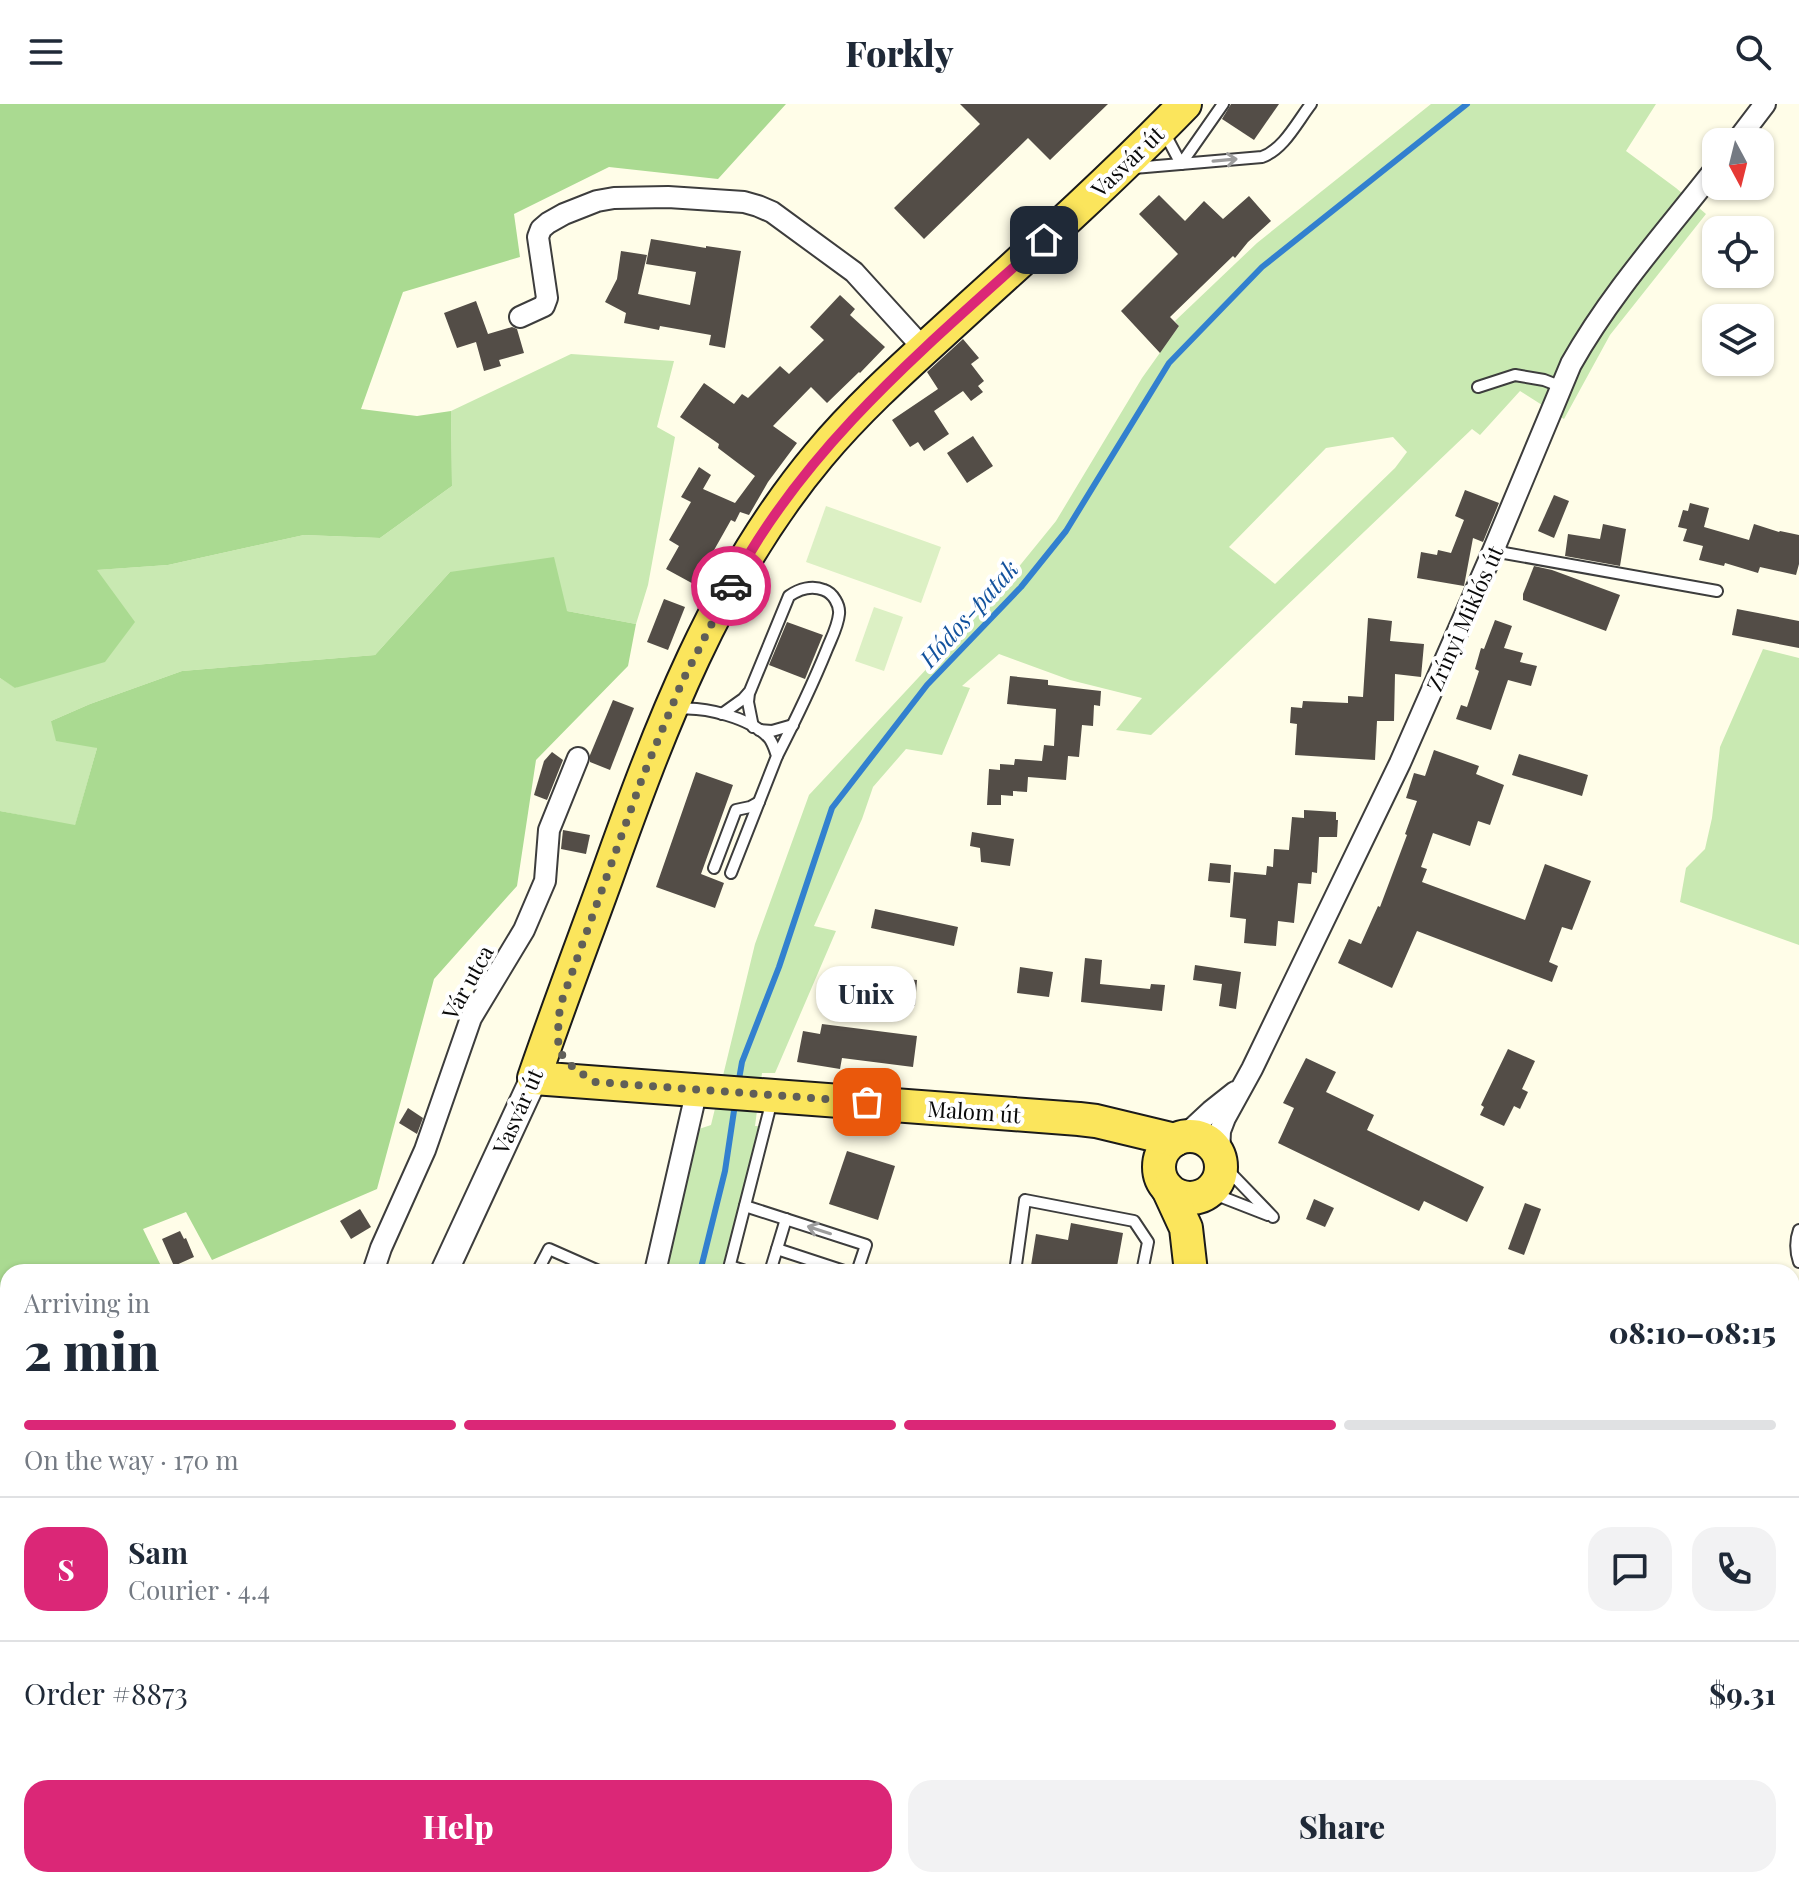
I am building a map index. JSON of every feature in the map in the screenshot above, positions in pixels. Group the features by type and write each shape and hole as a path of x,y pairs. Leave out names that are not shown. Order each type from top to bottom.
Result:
{"main road":[{"name":"Vasvár út","path":"534,1078 669,712 739,570 763,531 819,455 874,396 1120,169 1185,104"},
{"path":"560,1006 557,1035 560,1052 569,1065 595,1082"},
{"name":"Malom út","path":"534,1078 1079,1119 1179,1138"},
{"name":"Malom út","path":"1079,1119 1138,1152 1164,1183"},
{"path":"1194,1136 1204,1139 1213,1146 1213,1176 1185,1198 1176,1195 1164,1183 1159,1166 1161,1156 1179,1138 1194,1136"},
{"name":"Zrínyi Miklós út","path":"1193,1264 1213,1176"},
{"name":"Zrínyi Miklós út","path":"1164,1183 1186,1228 1190,1264"}],"street":[{"path":"1747,128 1765,104"},
{"name":"Zrínyi Miklós út","path":"1213,1176 1225,1118 1259,1055 1400,763 1571,364 1606,308 1702,186"},
{"path":"520,317 544,306 547,298 538,237 541,229 564,214 597,201 632,196 744,202 772,212 854,272 924,349"},
{"name":"Vár utca","path":"376,1264 425,1150 471,1018 524,930 545,881 549,830 578,758"},
{"name":"Vasvár út","path":"448,1264 534,1078"},
{"name":"Zrínyi Miklós út","path":"1179,1138 1241,1087"},
{"path":"657,1264 704,1089"}],"lane":[{"path":"1181,164 1223,104"},
{"path":"1120,169 1262,157 1278,148 1311,104"},
{"path":"1162,127 1181,164"},
{"path":"1478,387 1515,375 1562,387"},
{"path":"1493,551 1717,591"},
{"path":"731,873 777,756 810,693 836,627 839,614 836,600 824,590 797,590 789,596 750,691 748,702 756,729"},
{"path":"682,682 685,691 708,710"},
{"path":"722,714 750,691"},
{"path":"669,712 694,708 722,714 768,737 777,756"},
{"path":"756,729 772,731 793,725"},
{"path":"714,868 736,810 759,802"},
{"path":"730,1264 769,1094"},
{"path":"1213,1176 1273,1217 1213,1176"},
{"path":"1016,1264 1025,1200 1134,1221 1148,1242 1144,1264"},
{"path":"745,1206 866,1245 860,1264"},
{"path":"772,1264 786,1219"},
{"path":"1799,1230 1795,1250 1799,1262"},
{"path":"541,1264 549,1249 583,1264"},
{"path":"777,1249 823,1264"}],"green space":[{"path":"0,104 786,104 718,179 609,167 514,214 520,257 403,292 361,409 417,416 451,411 452,486 380,538 304,535 168,565 97,570 135,622 105,662 15,688 0,678"},
{"path":"1431,104 1656,104 1626,151 1706,214 1610,335 1564,419 1520,391 1480,435 1472,429 1151,735 1116,730 1142,698 1070,680 999,654 962,686 970,688 942,755 906,749 873,787 814,926 836,931 775,1073 762,1073 755,1126 761,1126 723,1264 668,1264 696,1130 711,1125 755,944 809,795 1000,590 1056,521 1142,378 1179,326 1175,321 1257,243","holes":["1393,437 1407,452 1395,468 1275,584 1229,547 1326,448"]},
{"path":"571,354 674,361 657,427 675,437 648,585 636,624 567,611 450,572 375,655 182,671 51,721 97,748 75,826 0,811 0,678 16,688 96,570 168,565 304,535 380,538 452,486 451,411"},
{"path":"826,506 941,547 921,603 806,562"},
{"path":"554,557 567,611 636,624 628,666 536,760 517,886 434,979 377,1189 212,1260 186,1212 143,1229 160,1264 0,1264 0,811 75,825 97,748 56,741 51,721 182,671 375,655 450,572"},
{"path":"874,607 903,617 884,671 855,661"},
{"path":"1763,649 1799,658 1799,945 1680,902 1686,868 1705,849 1712,818 1720,747"}],"building":[{"path":"960,104 1108,104 1050,160 1028,138 924,239 894,208 980,124"},
{"path":"1231,104 1279,104 1254,140 1222,119"},
{"path":"1159,195 1185,221 1204,201 1223,219 1249,196 1271,221 1170,317 1179,326 1160,353 1121,311 1178,254 1139,214"},
{"path":"651,239 741,251 725,348 709,345 711,335 624,323 626,313 605,302 617,279 621,251 647,255 638,294 690,305 696,272 646,264"},
{"path":"840,295 855,309 850,315 885,347 827,403 811,387 773,426 797,443 768,482 749,515 740,512 735,522 731,520 709,559 713,561 699,587 666,569 679,546 669,540 691,502 681,497 699,467 711,475 703,489 735,503 755,476 718,448 719,444 680,417 704,383 734,404 742,394 748,398 780,366 789,374 824,340 810,327"},
{"path":"476,301 488,334 512,327 517,329 524,353 499,360 501,366 484,371 476,342 457,348 444,313"},
{"path":"963,339 979,358 971,364 984,381 978,386 983,392 971,401 963,391 934,411 949,434 924,451 918,442 910,447 892,420 938,389 927,372"},
{"path":"973,436 993,466 967,483 947,453"},
{"path":"1465,490 1499,503 1483,542 1473,538 1464,586 1417,578 1421,552 1437,555 1438,550 1451,553 1464,520 1455,516"},
{"path":"1554,495 1569,501 1554,538 1538,531"},
{"path":"1690,503 1709,508 1704,527 1749,540 1754,524 1799,535 1796,575 1760,567 1758,573 1725,563 1724,566 1699,560 1703,546 1683,541 1687,529 1678,527 1683,510 1688,511"},
{"path":"1603,524 1626,529 1620,566 1565,556 1568,534 1600,539"},
{"path":"1534,566 1620,595 1606,631 1523,600"},
{"path":"664,599 685,607 668,650 647,642"},
{"path":"1737,609 1799,621 1799,648 1732,635"},
{"path":"1368,618 1392,621 1390,641 1424,644 1421,677 1395,674 1394,721 1377,721 1375,760 1295,755 1297,724 1290,723 1291,707 1302,708 1303,701 1348,703 1348,696 1363,697"},
{"path":"1495,620 1512,626 1504,648 1523,653 1520,662 1537,666 1531,686 1508,680 1491,730 1456,719 1461,705 1467,707 1479,671 1475,669 1481,648 1484,649"},
{"path":"787,622 823,635 805,679 769,665"},
{"path":"1010,676 1048,680 1048,685 1101,691 1100,706 1094,705 1093,726 1082,725 1079,757 1068,756 1066,780 1028,777 1027,792 1013,791 1013,796 1001,795 1001,805 987,805 989,769 1000,770 1000,764 1014,765 1015,759 1042,761 1044,745 1054,746 1056,709 1007,704"},
{"path":"613,700 634,708 610,770 590,762 590,755"},
{"path":"1434,750 1479,766 1476,774 1504,785 1490,825 1478,821 1470,846 1433,833 1421,867 1427,869 1422,882 1525,920 1545,864 1591,881 1572,930 1562,927 1549,962 1558,966 1552,982 1417,931 1392,988 1338,963 1349,939 1361,944 1380,907 1417,801 1406,798 1414,773 1425,776"},
{"path":"552,752 563,760 547,800 534,795 544,761"},
{"path":"1519,754 1588,775 1582,796 1512,775"},
{"path":"696,772 733,785 701,874 724,883 715,908 656,887"},
{"path":"1304,810 1336,812 1337,837 1319,837 1317,873 1312,872 1311,884 1298,883 1294,923 1278,921 1276,946 1244,943 1246,919 1230,917 1234,872 1266,875 1267,866 1273,867 1274,849 1289,850 1292,817 1304,818"},
{"path":"563,830 590,835 586,854 561,849"},
{"path":"972,832 1014,839 1010,866 981,862 980,848 970,846"},
{"path":"1210,863 1231,865 1230,883 1208,881"},
{"path":"875,909 958,927 954,946 871,928"},
{"path":"1085,958 1102,960 1100,984 1150,989 1151,984 1165,985 1162,1011 1081,1002"},
{"path":"1195,965 1241,972 1236,1009 1219,1006 1222,984 1193,980"},
{"path":"1020,967 1053,972 1049,997 1017,993"},
{"path":"875,976 917,980 915,1006 873,1003"},
{"path":"822,1024 917,1036 913,1067 842,1058 840,1069 797,1062 803,1031 820,1034"},
{"path":"1508,1049 1535,1061 1522,1089 1528,1092 1520,1109 1514,1106 1504,1126 1480,1115 1484,1107 1481,1105"},
{"path":"1306,1058 1336,1072 1326,1092 1374,1115 1367,1130 1484,1187 1467,1222 1424,1201 1419,1211 1278,1143 1294,1108 1283,1103"},
{"path":"408,1108 423,1118 417,1134 399,1123"},
{"path":"847,1151 895,1166 878,1220 829,1204"},
{"path":"1314,1199 1334,1208 1325,1227 1306,1219"},
{"path":"1525,1203 1541,1209 1524,1255 1508,1249"},
{"path":"360,1209 371,1227 351,1239 340,1221"},
{"path":"1071,1223 1123,1233 1117,1264 1031,1264 1036,1234 1068,1240"},
{"path":"180,1231 194,1257 173,1264 162,1239"}],"waterway":[{"name":"Hódos-patak","path":"738,1085 742,1062 779,967 832,808 927,685 1021,587 1066,531 1169,363 1262,267 1467,104"},
{"name":"Hódos-patak","path":"702,1264 725,1171 735,1104"}],"way so far":[{"path":"731,586 682,682 643,776 560,1006 557,1035 560,1052 569,1065 595,1082 867,1102"}],"place":[{"name":"Unix","path":"867,1102"}],"route":[{"path":"731,586 763,531 819,455 882,387 1044,240"}]}
